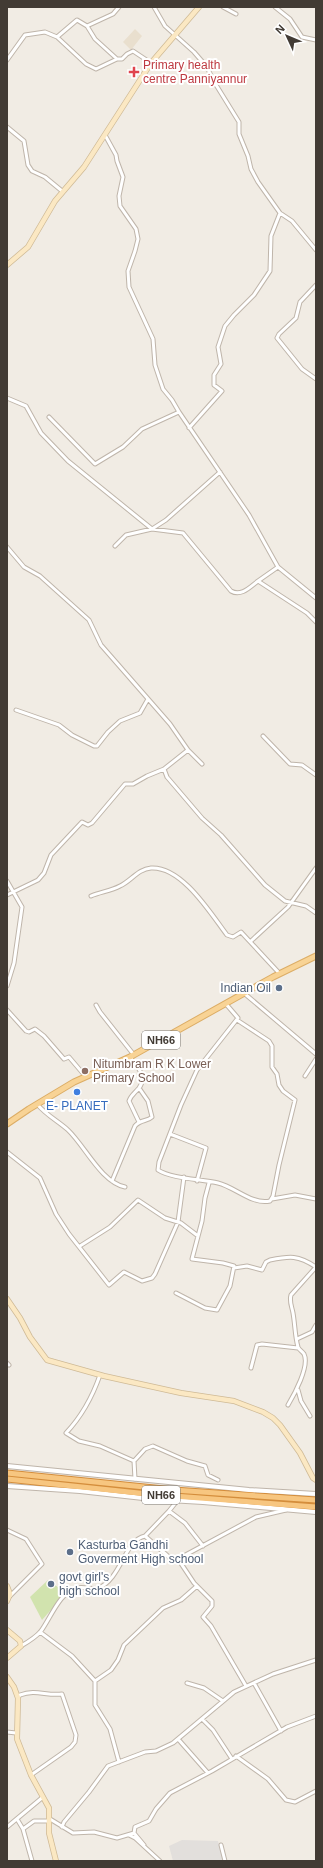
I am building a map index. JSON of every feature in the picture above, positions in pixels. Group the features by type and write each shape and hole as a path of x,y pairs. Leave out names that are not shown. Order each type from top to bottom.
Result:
{"highway":[{"name":"NH66","path":"7,1473 174,1490 316,1500"},
{"name":"NH66","path":"7,1479 148,1494 316,1507"}],"main road":[{"path":"7,265 23,252 31,242 62,191 84,167 151,63 173,35 199,7"},
{"name":"NH66","path":"7,1124 74,1082 132,1056 280,974 316,956"},
{"path":"8,1302 30,1337 48,1360 100,1375 181,1393 234,1402 264,1412 280,1425 300,1452 313,1478 316,1480"},
{"path":"7,1586 10,1590 10,1596 7,1601"},
{"path":"7,1630 20,1642 21,1646 7,1658"},
{"path":"7,1677 14,1686 18,1698 18,1724 16,1733 31,1776 49,1808 49,1833 56,1861"}],"street":[{"path":"87,26 112,14 119,7"},
{"path":"154,7 165,26 173,35 194,52 207,67 213,80 239,122 239,134 248,156 251,169 280,213 292,221 316,250"},
{"path":"223,7 236,14"},
{"path":"275,7 290,19 302,37 316,40"},
{"path":"57,37 77,20 87,26 95,39 117,59"},
{"path":"7,60 26,35 45,32 57,37 86,64 96,69 117,59 122,59 133,51 151,63"},
{"path":"7,127 24,141 28,165 32,171 44,177 62,191"},
{"path":"105,135 116,155 123,177 119,196 120,206 136,229 138,239 128,271 129,287 153,339 155,365 163,389 249,514 278,567 316,598"},
{"path":"189,428 222,391 214,385 214,375 221,364 218,347 225,326 254,296 270,270 271,236 280,213"},
{"path":"316,285 300,302 296,318 279,334 277,338 302,368 316,379"},
{"path":"7,398 26,406 41,433 68,461 152,529 183,533 236,594 240,594 278,567"},
{"path":"50,417 95,464 123,447 142,429 179,412"},
{"path":"115,546 126,535 152,529 166,520 220,472"},
{"path":"7,547 24,567 40,576 89,620 101,645 170,724 188,750 202,764"},
{"path":"258,581 307,613 316,622"},
{"path":"16,710 59,724 72,735 94,746 97,746 108,732 120,721 140,713 148,699"},
{"path":"263,736 290,764 302,765 316,775"},
{"path":"7,895 38,880 44,872 51,855 63,841 82,822 88,825 92,822 125,784 133,784 147,776 164,770 188,750"},
{"path":"164,770 167,777 202,818 221,835 265,885 285,901 306,906 316,913"},
{"path":"91,896 117,888 135,875 150,868 167,871 180,879 193,892 227,935 234,937 241,932 251,941 280,974"},
{"path":"251,941 292,902 316,868"},
{"path":"7,880 22,907 22,916 11,976 7,986"},
{"path":"245,994 316,1054"},
{"path":"226,1004 238,1016 237,1020 197,1070 159,1162 158,1170 197,1181 227,1186 258,1201 271,1202 295,1195 316,1199"},
{"path":"96,1005 132,1056 142,1074 143,1079 139,1088 128,1101 139,1122"},
{"path":"7,1010 26,1030 29,1032 34,1029 44,1036 64,1059 69,1057 86,1077"},
{"path":"237,1020 269,1041 272,1046 272,1067 277,1074 278,1085 295,1100 278,1165 271,1202"},
{"path":"305,1076 316,1059"},
{"path":"112,1181 131,1133 139,1122 150,1120 152,1116 148,1101 139,1088"},
{"path":"37,1104 48,1116 68,1130 95,1164 112,1181 125,1187"},
{"path":"170,1134 206,1148 197,1181"},
{"path":"7,1152 40,1178 56,1214 109,1285 124,1272 142,1282 152,1278 155,1274 178,1222 184,1177"},
{"path":"209,1182 192,1259 232,1264 234,1266 230,1286 217,1310"},
{"path":"80,1246 110,1227 138,1200 165,1218 178,1222 198,1236"},
{"path":"234,1268 247,1266 262,1270 266,1262 270,1260 296,1257 301,1258 316,1267 291,1295 290,1299 293,1309 298,1348 303,1353 304,1358 303,1376 298,1390 288,1405"},
{"path":"176,1293 205,1308 217,1310 222,1314"},
{"path":"297,1339 312,1332 316,1325"},
{"path":"252,1368 257,1345 262,1344 298,1348"},
{"path":"100,1375 83,1413 66,1433 79,1441 100,1446 134,1461"},
{"path":"298,1390 300,1401 310,1416"},
{"path":"135,1479 134,1461 145,1449 153,1446 187,1461 205,1466 208,1475 218,1480"},
{"path":"7,1466 135,1479 316,1494"},
{"path":"7,1486 316,1512"},
{"path":"21,1646 40,1632 49,1619 52,1611 68,1592 78,1587 90,1589 102,1587 119,1569 134,1542 145,1536 177,1501"},
{"path":"145,1536 170,1558 178,1559 256,1517 286,1510"},
{"path":"168,1511 185,1523 203,1546"},
{"path":"8,1532 26,1539 42,1564 10,1596"},
{"path":"178,1559 197,1586 213,1604 204,1617 211,1626 246,1686"},
{"path":"95,1681 111,1670 118,1660 124,1645 163,1608 181,1600 197,1586"},
{"path":"40,1632 72,1656 95,1681 95,1705 110,1729 119,1762"},
{"path":"62,1827 64,1822 108,1766 145,1752 156,1751 178,1739 234,1692 273,1674 316,1660"},
{"path":"187,1683 204,1688 223,1701"},
{"path":"254,1683 281,1731"},
{"path":"18,1698 20,1695 32,1692 53,1695 62,1694 76,1735 75,1742 71,1747 31,1776"},
{"path":"160,1861 134,1833 135,1827 149,1821 156,1809 170,1793 208,1773 296,1722 316,1716"},
{"path":"202,1719 213,1730 232,1759"},
{"path":"7,1732 16,1733"},
{"path":"178,1739 208,1773"},
{"path":"236,1756 268,1779 286,1800 295,1802 316,1791"},
{"path":"7,1827 43,1797"},
{"path":"17,1818 23,1829 32,1861"},
{"path":"23,1829 34,1822 49,1820 73,1833 94,1832 117,1838 134,1833"},
{"path":"127,1836 134,1837 144,1845"},
{"path":"221,1845 225,1861"}],"shaded area":[{"path":"135,29 142,36 131,50 123,42"},
{"path":"182,1840 218,1841 222,1861 173,1861 169,1846"}],"green space":[{"path":"48,1580 66,1593 42,1620 30,1597"}],"place":[{"name":"Primary health centre Panniyannur","path":"134,72"},
{"name":"Indian Oil","path":"279,988"},
{"name":"Nitumbram R K Lower Primary School","path":"85,1071"},
{"name":"E- PLANET","path":"77,1092"},
{"name":"Kasturba Gandhi Goverment High school","path":"70,1552"},
{"name":"govt girl's high school","path":"51,1584"}]}
